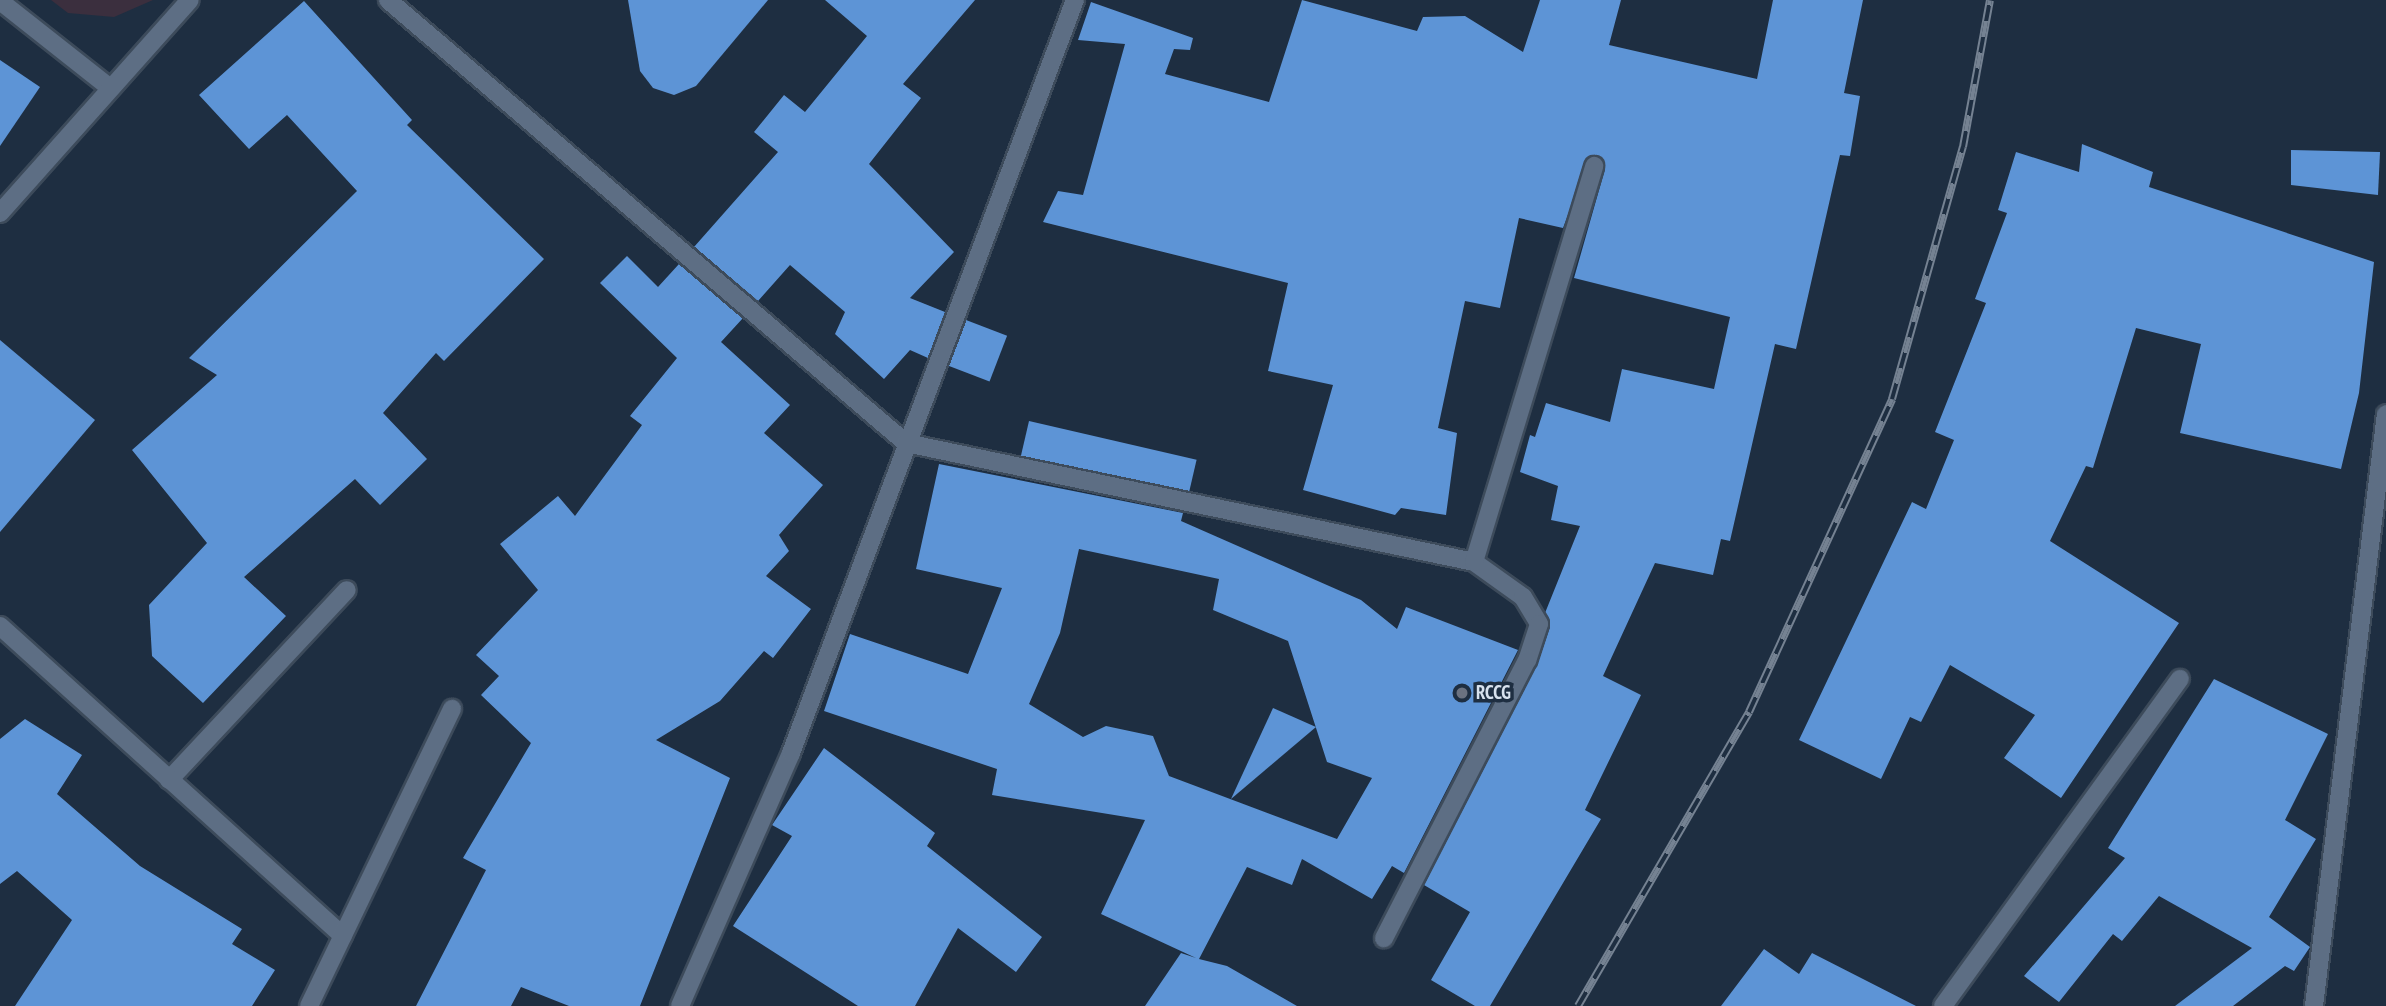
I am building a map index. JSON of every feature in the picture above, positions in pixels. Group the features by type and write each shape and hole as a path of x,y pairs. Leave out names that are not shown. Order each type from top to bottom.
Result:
{"street":[{"path":"0,214 109,87 191,0"},
{"path":"388,0 906,443 1474,562 1523,597 1539,624 1467,783 1384,938"},
{"path":"680,1006 790,753 1075,0"},
{"path":"0,1 109,87"},
{"path":"1474,562 1594,166"},
{"path":"2314,1006 2386,414"},
{"path":"169,780 347,590"},
{"path":"0,626 343,936"},
{"path":"1943,1006 2180,679"},
{"path":"309,1006 452,709"}],"shaded area":[{"path":"51,0 153,0 114,17 68,13"}],"building":[{"path":"628,0 768,0 696,86 674,95 653,88 640,71"},
{"path":"825,0 975,0 903,84 921,98 869,164 954,252 910,298 945,312 928,358 910,350 884,379 835,334 845,312 790,265 758,301 694,247 778,152 754,132 784,95 805,112 867,36"},
{"path":"1302,0 1417,31 1423,17 1465,16 1523,52 1540,0 1621,0 1609,45 1757,79 1773,0 1863,0 1844,93 1860,96 1850,156 1840,155 1796,349 1775,344 1730,541 1721,539 1713,575 1655,563 1603,676 1641,695 1585,810 1601,819 1490,1006 1475,1006 1431,980 1470,912 1424,885 1537,665 1550,627 1545,613 1580,526 1551,520 1558,486 1520,472 1530,435 1535,437 1546,403 1610,422 1622,369 1714,389 1730,317 1574,278 1605,169 1602,158 1591,155 1563,228 1519,218 1500,308 1465,301 1438,428 1457,433 1446,515 1401,508 1395,515 1303,490 1333,385 1268,371 1288,283 1043,222 1058,191 1083,195 1125,44 1078,40 1091,2 1193,38 1190,50 1174,49 1165,74 1269,102"},
{"path":"304,1 412,120 407,125 544,259 444,361 436,353 383,413 427,459 380,505 355,479 244,577 286,616 203,703 152,656 149,605 207,543 132,450 217,375 189,358 357,191 287,115 249,149 199,95"},
{"path":"0,60 40,87 0,146"},
{"path":"2082,144 2153,172 2149,187 2374,262 2359,393 2341,469 2180,433 2201,344 2136,328 2093,468 2086,466 2050,541 2179,623 2061,798 2004,758 2035,715 1950,665 1921,722 1910,717 1881,779 1799,740 1912,502 1926,509 1954,440 1935,432 1986,303 1975,299 2007,213 1998,210 2016,152 2079,172"},
{"path":"2291,150 2380,152 2378,195 2291,185"},
{"path":"627,256 658,287 679,264 743,318 721,342 790,405 764,433 823,485 779,535 789,551 766,576 811,609 773,658 764,651 720,701 656,740 730,778 640,1006 569,1006 521,987 511,1006 416,1006 486,870 463,858 531,743 481,695 499,676 476,655 538,590 500,544 558,496 575,516 642,425 630,416 677,358 600,283"},
{"path":"966,320 1007,336 990,382 948,366"},
{"path":"0,340 95,420 0,532"},
{"path":"1029,421 1197,460 1188,495 1021,456"},
{"path":"939,464 1183,513 1181,521 1361,600 1397,629 1406,607 1518,650 1404,873 1392,866 1372,899 1302,859 1292,885 1247,867 1199,959 1227,966 1297,1006 1145,1006 1181,953 1196,958 1101,914 1145,820 992,795 997,769 824,711 850,634 968,674 1002,588 916,569","holes":["1079,549 1219,579 1213,610 1288,641 1327,762 1372,778 1337,839 1169,776 1153,736 1106,726 1083,737 1029,704 1060,633"]},
{"path":"2214,679 2328,734 2285,820 2316,839 2269,917 2310,947 2294,971 2285,966 2233,1006 2175,1006 2252,948 2159,896 2122,941 2113,934 2059,1002 2024,976 2125,858 2108,848"},
{"path":"1273,708 1316,727 1231,799"},
{"path":"25,719 82,755 57,794 140,866 242,929 232,944 275,970 252,1006 15,1006 72,920 17,871 0,884 0,739"},
{"path":"824,748 935,833 927,846 1042,937 1016,972 958,928 915,1006 858,1006 733,926 792,836 772,825"},
{"path":"1764,949 1799,974 1812,953 1916,1006 1721,1006"}],"railway":[{"path":"1578,1006 1749,712 1892,399 1963,147 1990,0"}],"place":[{"name":"RCCG","path":"1462,693"}]}
